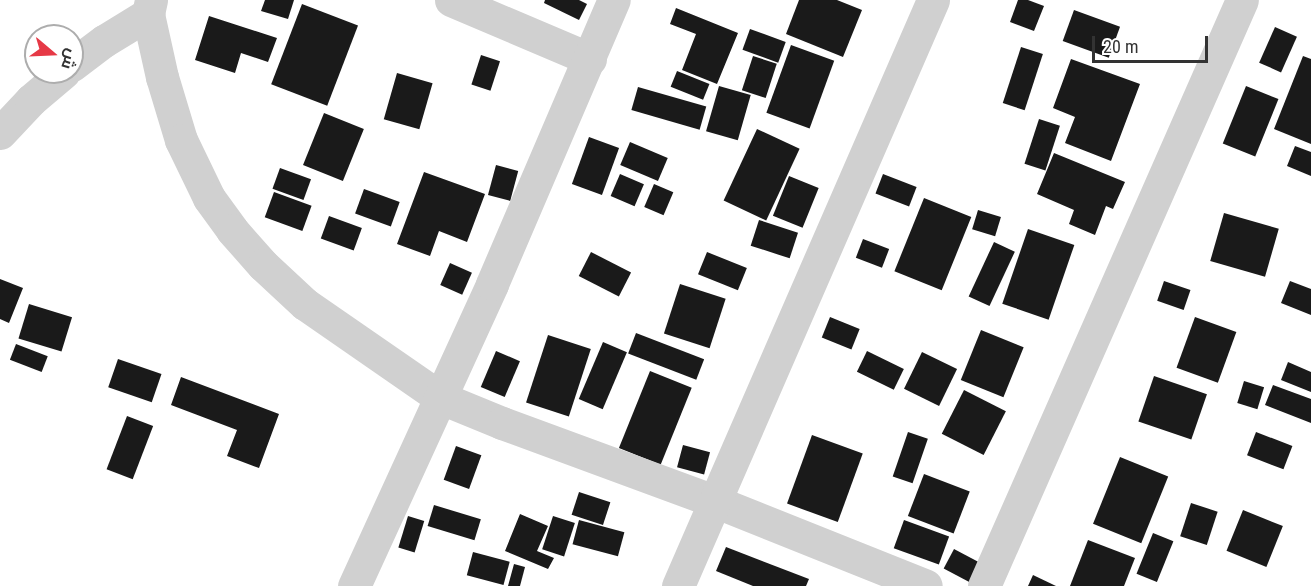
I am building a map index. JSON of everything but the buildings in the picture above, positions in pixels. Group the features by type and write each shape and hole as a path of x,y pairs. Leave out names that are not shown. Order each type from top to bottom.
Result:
{"street":[{"path":"451,0 590,59"},
{"path":"354,586 441,398 614,0"},
{"path":"678,586 813,281 933,0"},
{"path":"984,586 1242,0"},
{"path":"84,57 149,7 162,77 181,140 209,198 232,230 263,266 305,304 441,398 502,423 714,501 926,586"},
{"path":"0,133 31,100 50,84"}]}
